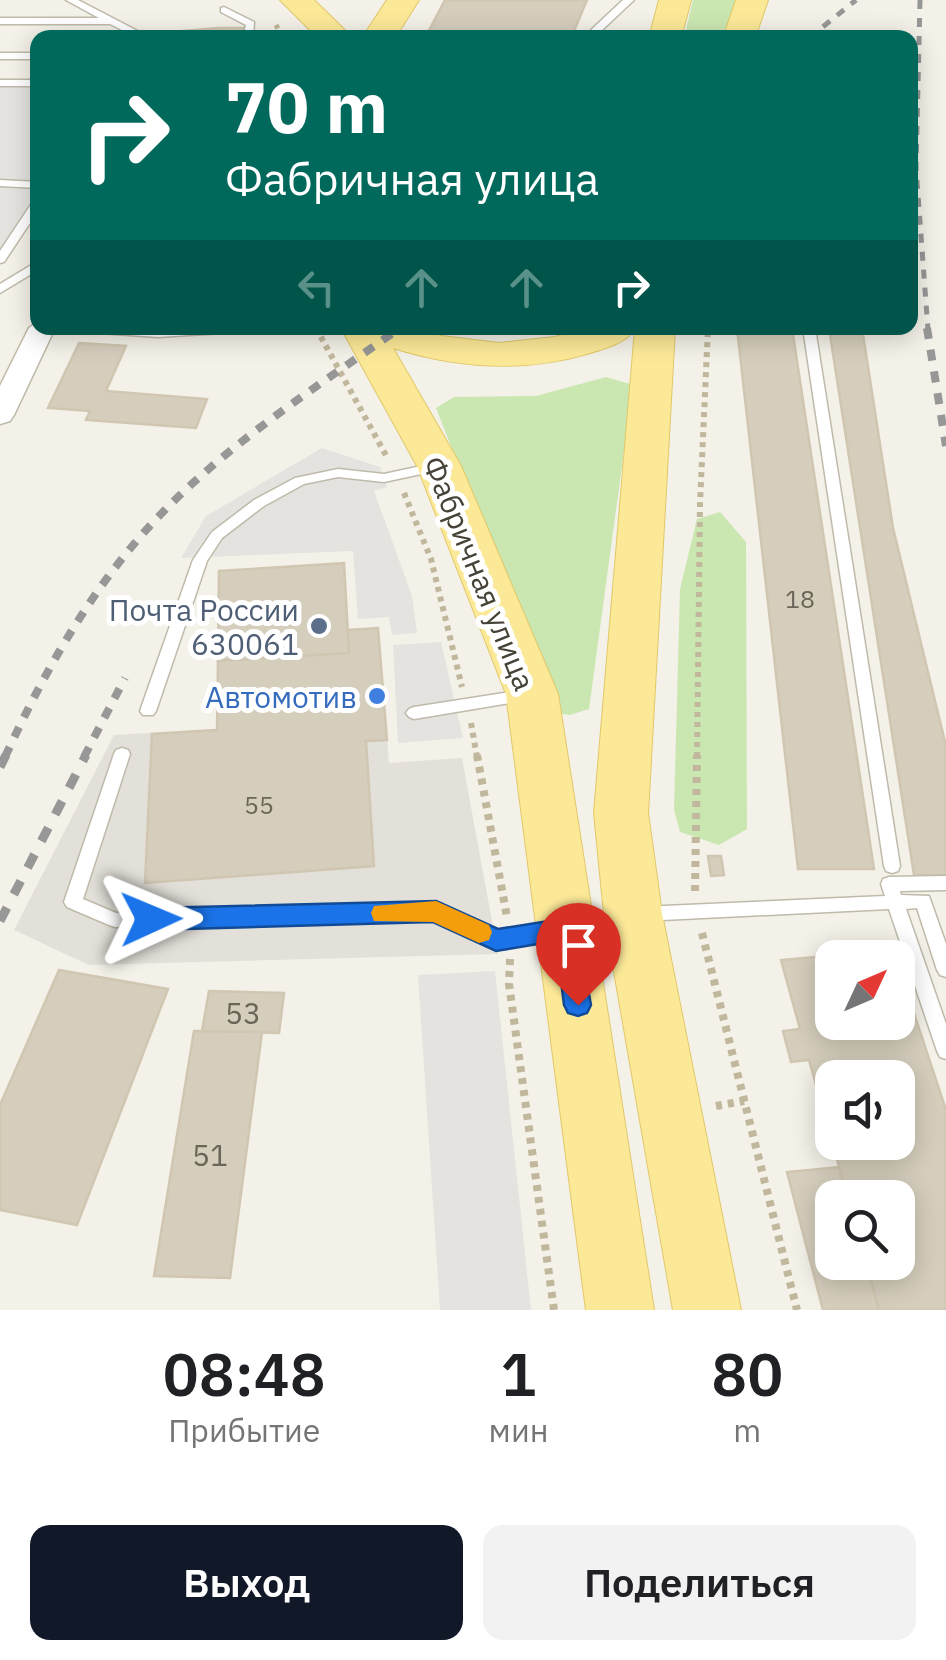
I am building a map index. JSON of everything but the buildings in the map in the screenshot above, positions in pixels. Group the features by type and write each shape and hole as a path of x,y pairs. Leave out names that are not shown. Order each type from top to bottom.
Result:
{"main road":[{"path":"383,30 403,0"},
{"path":"667,30 676,0"},
{"path":"743,30 752,0"},
{"path":"284,10 321,30"},
{"name":"Фабричная улица","path":"364,335 418,471 532,694 620,1310"},
{"path":"400,335 422,344 522,354 576,346 600,335"},
{"path":"654,335 621,813 633,914 706,1310"}],"street":[{"path":"0,414 39,335"}],"lane":[{"path":"71,0 129,30"},
{"path":"596,30 608,0"},
{"path":"600,30 629,0"},
{"path":"224,10 251,24 250,30"},
{"path":"0,21 110,21"},
{"path":"0,56 30,56"},
{"path":"0,83 30,84"},
{"path":"0,183 30,185"},
{"path":"0,260 30,214"},
{"path":"0,288 30,269"},
{"path":"810,335 892,866"},
{"path":"148,712 200,560 217,535 300,480 338,473 384,478 418,471"},
{"path":"414,713 532,694"},
{"path":"122,754 74,902 115,920 436,912 496,940 567,928"},
{"path":"946,883 889,884 946,1051"},
{"path":"633,914 696,908 922,901 946,970"}],"path":[{"path":"321,335 418,471 431,559 467,706 512,940 509,984 554,1310"},
{"path":"708,335 699,523 693,852 696,908 797,1310"}],"shaded area":[{"path":"0,83 30,83 30,213 0,260"},
{"path":"322,448 380,467 387,487 374,491 412,596 417,633 392,635 389,617 358,619 353,551 181,558 206,516"},
{"path":"344,563 348,629 378,628 389,763 462,758 498,954 89,965 14,930 114,735 217,729 219,571"},
{"path":"441,642 463,738 398,743 393,645"},
{"path":"495,971 531,1310 440,1310 418,975"}],"green space":[{"path":"693,0 737,0 726,30 686,30"},
{"path":"606,377 633,385 589,709 570,715 556,713 436,408 454,397 536,396"},
{"path":"720,512 746,542 747,829 719,845 680,832 674,810 680,589 697,519"}],"railway":[{"path":"819,30 856,0"},
{"path":"918,84 920,0"},
{"path":"918,195 928,330"},
{"path":"927,328 946,446"},
{"path":"5,757 72,630 113,570 160,515 245,439 390,335"},
{"path":"84,757 125,678"},
{"path":"0,921 86,755"},
{"path":"0,767 5,757"}],"slow traffic":[{"path":"384,913 436,912 479,932"}],"place":[{"name":"Почта России 630061","path":"319,626"},
{"name":"Автомотив","path":"377,696"}],"route":[{"path":"151,919 436,912 496,940 567,928 578,1005"}]}
